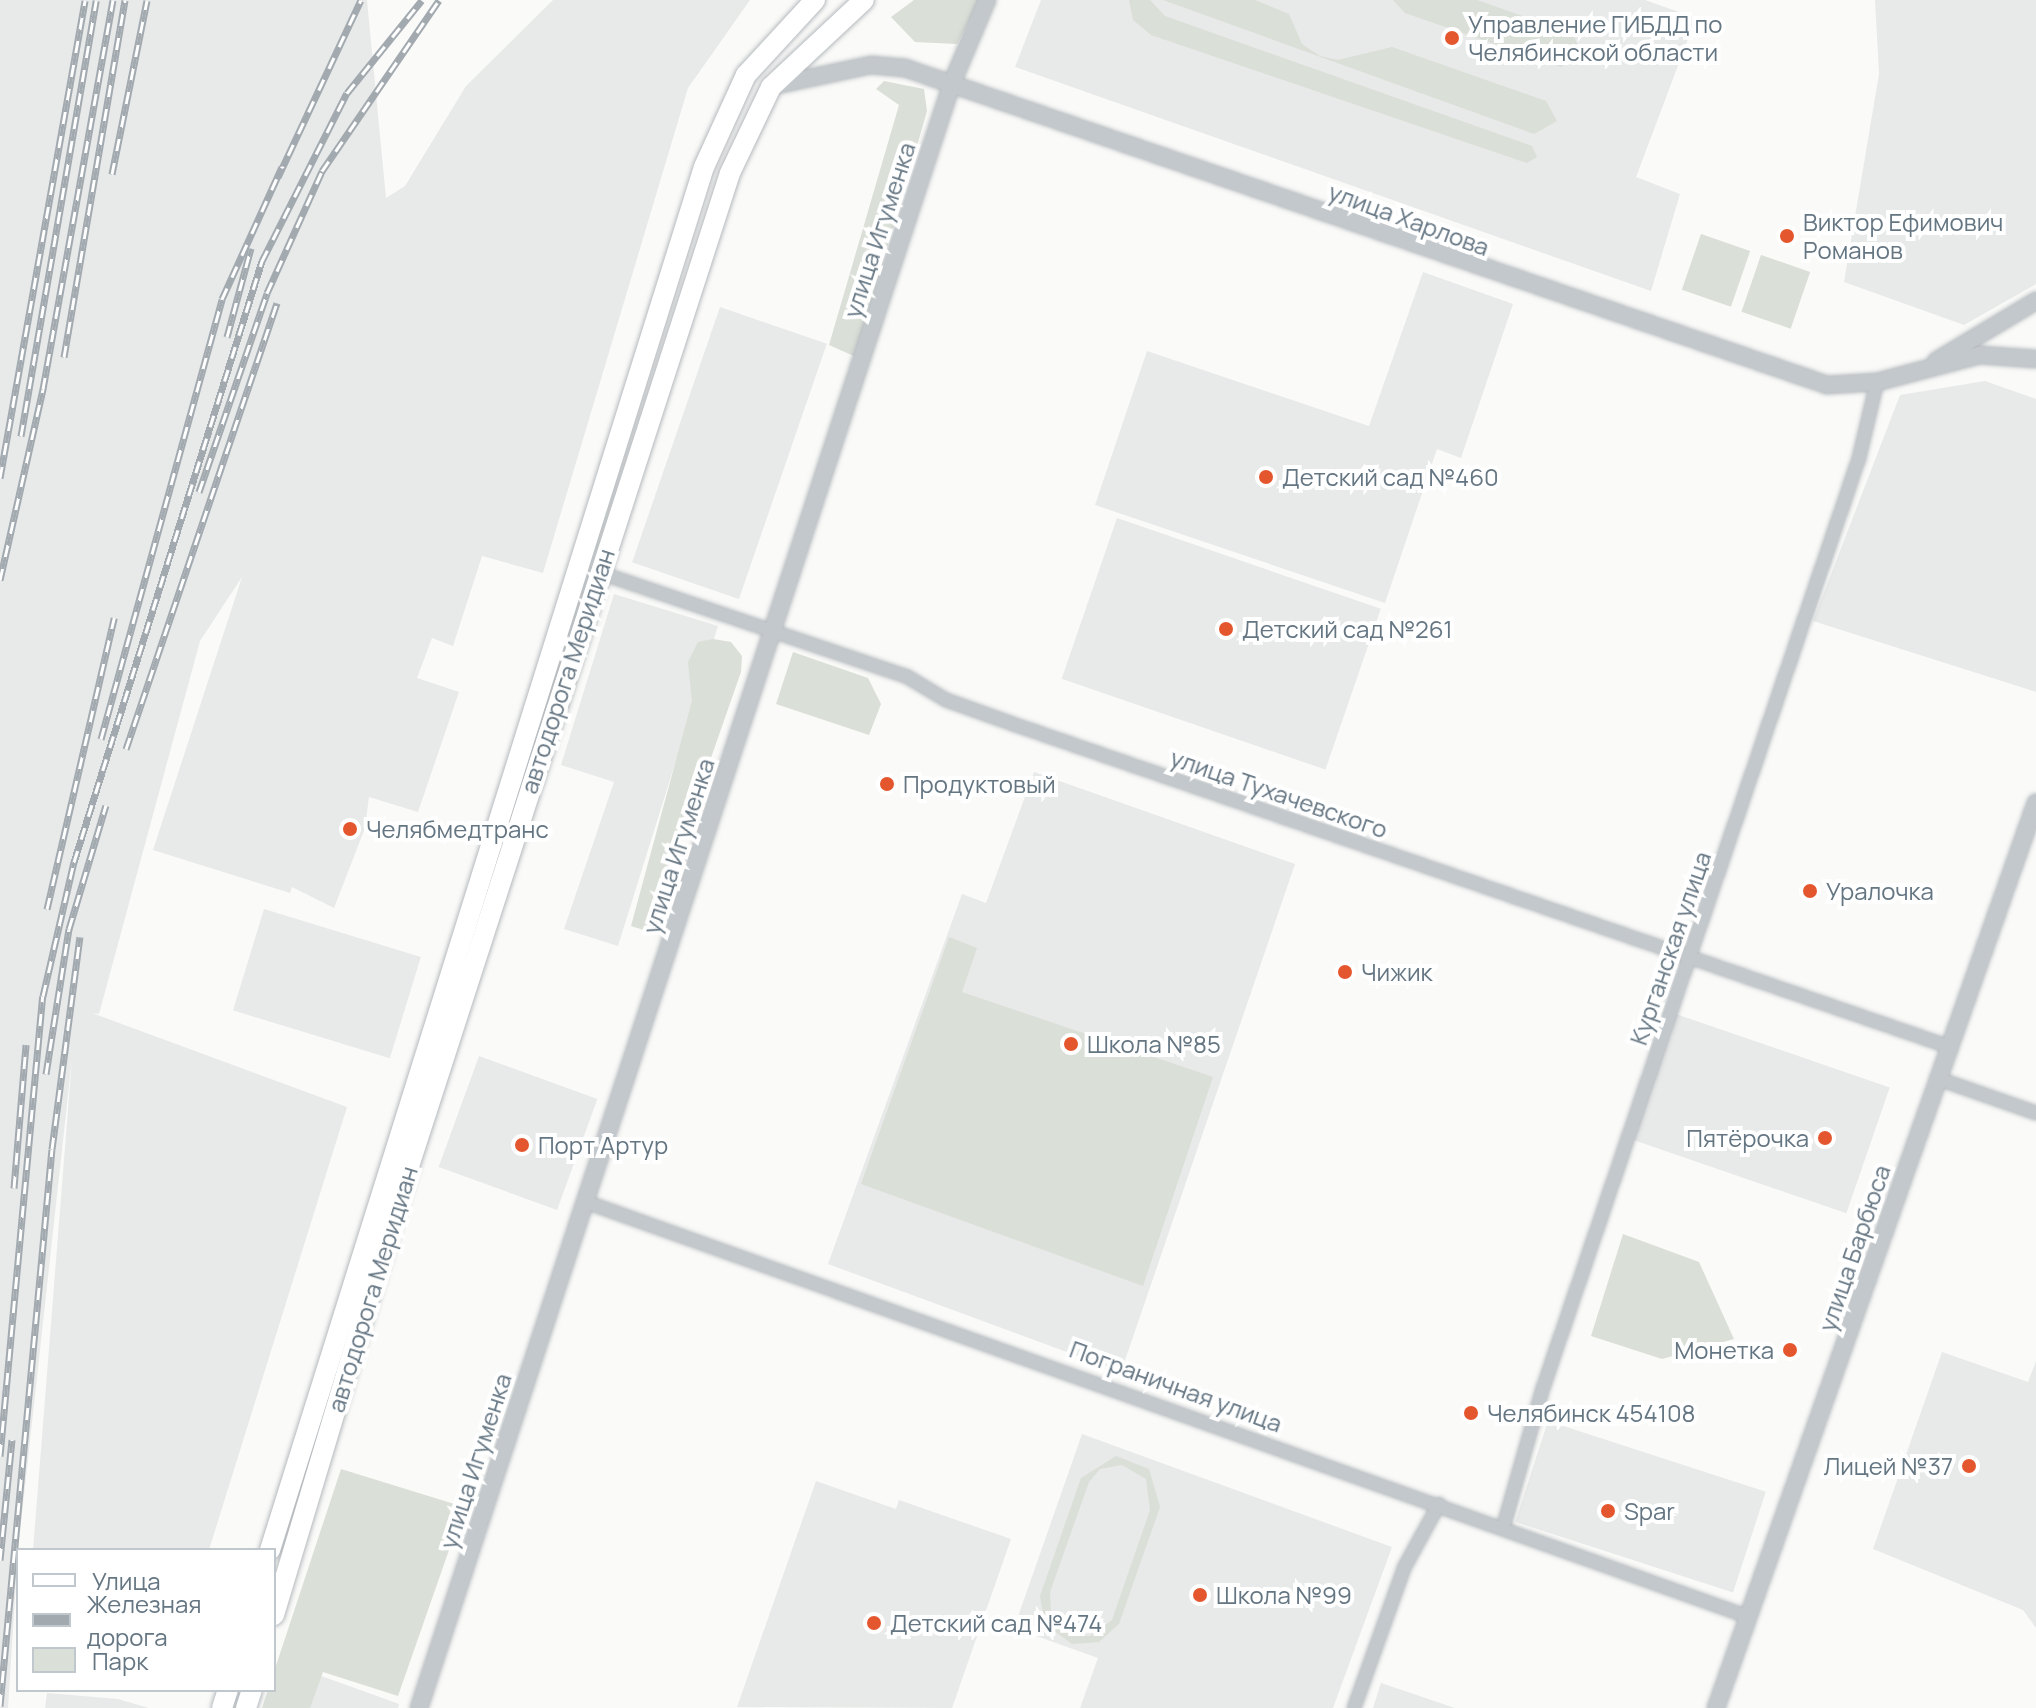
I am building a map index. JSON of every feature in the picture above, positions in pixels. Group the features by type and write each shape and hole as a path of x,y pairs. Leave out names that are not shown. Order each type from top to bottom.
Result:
{"main road":[{"name":"автодорога Меридиан","path":"271,1548 704,167 746,75 815,0"},
{"name":"автодорога Меридиан","path":"276,1609 598,572 730,173 771,87 864,0"}],"street":[{"name":"улица Игуменка","path":"419,1708 952,83 987,0"},
{"name":"улица Харлова","path":"771,87 871,65 952,83 1793,376 1848,387 2009,352 2036,359"},
{"path":"1917,373 2036,301"},
{"path":"2009,352 2011,316"},
{"name":"Курганская улица","path":"1503,1528 1689,960 1859,458 1877,382"},
{"name":"улица Тухачевского","path":"598,572 906,676 946,700 1689,960 1950,1047"},
{"name":"улица Барбюса","path":"1716,1708 2036,803"},
{"path":"1939,1079 2036,1113"},
{"name":"Пограничная улица","path":"586,1202 1749,1617"},
{"path":"1354,1708 1404,1568 1439,1504"}],"shaded area":[{"path":"0,0 367,0 386,198 405,186 466,86 553,0 750,0 688,88 543,573 482,556 453,646 432,638 417,678 459,692 418,812 369,797 365,828 334,908 292,887 290,893 153,850 242,577 200,641 99,1014 92,1013 347,1107 210,1548 33,1548 72,1059 16,1548 8,1708 0,1708"},
{"path":"1041,0 1645,0 1696,18 1636,177 1680,194 1651,291 1015,67"},
{"path":"1875,0 2036,0 2036,284 1964,325 1844,282 1879,74"},
{"name":"Детский сад №460","path":"1423,272 1513,304 1461,458 1437,449 1385,603 1095,505 1147,351 1369,426"},
{"path":"720,307 827,344 739,599 632,562"},
{"path":"1985,381 2036,399 2036,692 1813,621 1900,395"},
{"name":"Детский сад №261","path":"1117,518 1381,609 1325,770 1062,679"},
{"path":"614,594 718,626 618,946 564,929 614,782 561,765"},
{"name":"Школа №85","path":"1034,772 1295,864 1121,1372 828,1264 962,894 986,903"},
{"path":"264,909 421,957 390,1058 233,1010"},
{"path":"1676,1014 1890,1088 1846,1213 1633,1140"},
{"path":"479,1056 597,1099 557,1210 439,1167"},
{"name":"Лицей №37","path":"1942,1352 2028,1382 2036,1361 2036,1628 2023,1610 1873,1549"},
{"path":"1548,1421 1766,1492 1733,1593 1515,1522"},
{"name":"Школа №99","path":"1082,1434 1392,1547 1333,1708 1080,1708 1098,1658 1014,1628"},
{"name":"Детский сад №474","path":"816,1481 896,1509 899,1500 1011,1539 952,1708 737,1707"},
{"path":"313,1673 399,1704 398,1708 301,1708"},
{"path":"1381,1683 1455,1708 1373,1708"},
{"path":"47,1693 118,1699 149,1708 45,1708"}],"green space":[{"path":"914,0 980,0 957,44 915,42 891,17"},
{"path":"1129,0 1150,0 1165,16 1532,146 1537,157 1527,163 1151,35 1133,20"},
{"path":"1163,0 1255,0 1289,14 1302,44 1320,56 1338,60 1392,47 1546,101 1557,121 1534,134"},
{"path":"1393,0 1477,0 1573,34 1581,53 1561,67 1405,13"},
{"path":"884,81 924,89 927,111 856,357 829,345 899,105 876,89"},
{"path":"1701,234 1750,251 1731,307 1682,290"},
{"path":"1761,255 1810,272 1791,329 1741,312"},
{"path":"713,639 731,642 742,656 741,672 650,932 631,926 692,701 688,662 698,642"},
{"path":"793,652 868,678 881,704 869,735 776,704"},
{"path":"949,937 977,948 962,992 1213,1077 1143,1286 861,1184"},
{"path":"1623,1234 1699,1262 1734,1339 1662,1359 1591,1336"},
{"path":"1116,1456 1149,1469 1160,1507 1119,1624 1099,1642 1072,1644 1045,1624 1040,1596 1081,1478","holes":["1122,1465 1146,1479 1150,1510 1112,1620 1090,1636 1069,1634 1051,1615 1050,1592 1089,1482 1100,1469"]},
{"path":"341,1469 464,1507 398,1696 323,1672 310,1708 262,1708 267,1692 276,1692 276,1666"}],"railway":[{"path":"0,478 85,0"},
{"path":"21,436 96,0"},
{"path":"0,580 43,389 113,0"},
{"path":"64,357 125,0"},
{"path":"112,174 147,0"},
{"path":"278,177 361,0"},
{"path":"0,1456 43,996 74,862 262,261 347,93 422,0"},
{"path":"199,492 267,293 322,171 439,0"},
{"path":"101,739 222,299 282,167"},
{"path":"227,337 251,248"},
{"path":"126,749 277,303"},
{"path":"47,909 114,618"},
{"path":"46,1074 69,929 106,805"},
{"path":"0,1706 52,1149 80,937"},
{"path":"14,1188 26,1045"},
{"path":"0,1560 12,1440"}],"place":[{"name":"Управление ГИБДД по Челябинской области","path":"1452,38"},
{"name":"Виктор Ефимович Романов","path":"1787,236"},
{"name":"Детский сад №460","path":"1266,477"},
{"name":"Детский сад №261","path":"1226,629"},
{"name":"Продуктовый","path":"887,784"},
{"name":"Челябмедтранс","path":"350,829"},
{"name":"Уралочка","path":"1810,891"},
{"name":"Чижик","path":"1345,972"},
{"name":"Школа №85","path":"1071,1044"},
{"name":"Пятёрочка","path":"1825,1138"},
{"name":"Порт Артур","path":"522,1145"},
{"name":"Монетка","path":"1790,1350"},
{"name":"Челябинск 454108","path":"1471,1413"},
{"name":"Лицей №37","path":"1969,1466"},
{"name":"Spar","path":"1608,1511"},
{"name":"Школа №99","path":"1200,1595"},
{"name":"Детский сад №474","path":"874,1623"}]}
